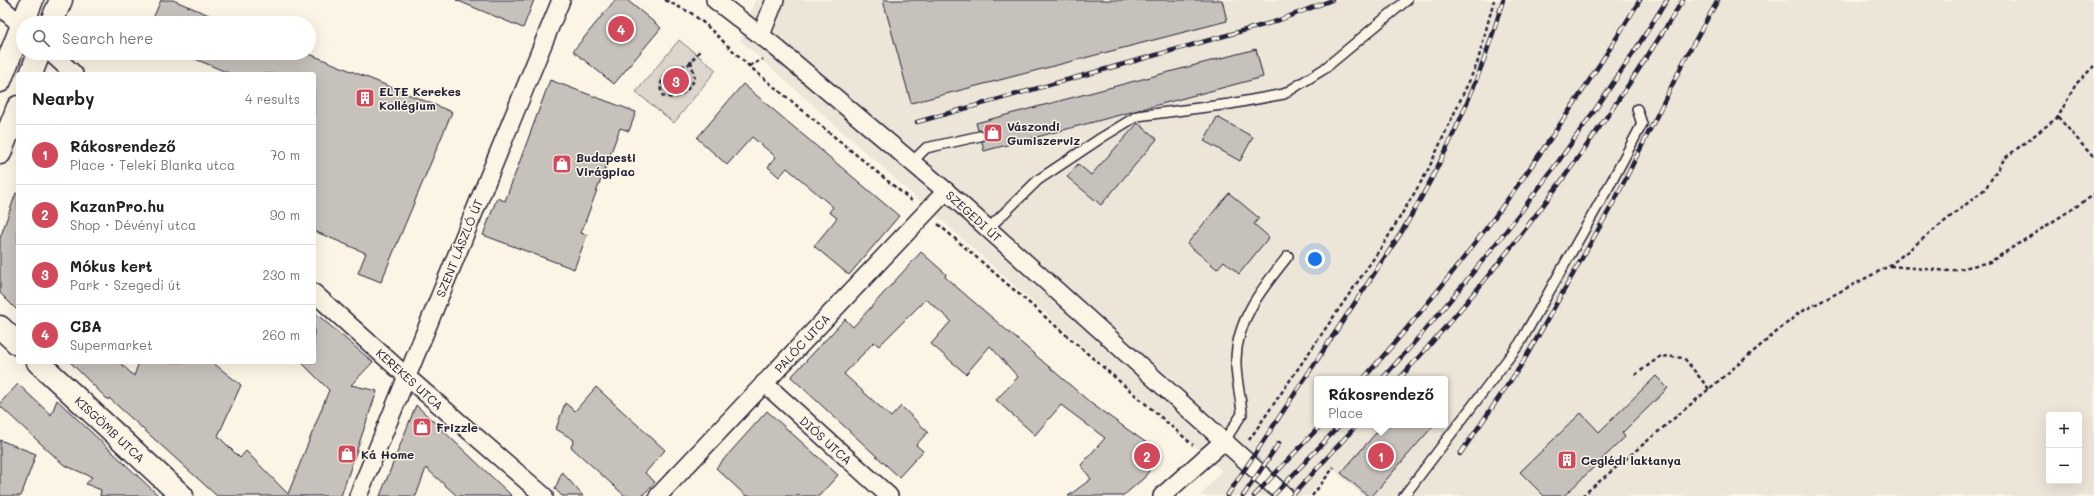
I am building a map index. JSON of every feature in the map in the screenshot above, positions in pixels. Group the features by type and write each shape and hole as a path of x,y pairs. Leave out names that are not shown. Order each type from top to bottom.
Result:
{"street":[{"path":"26,16 32,0"},
{"path":"54,16 61,0"},
{"name":"SZENT LÁSZLÓ ÚT","path":"358,496 561,0"},
{"name":"SZEGEDI ÚT","path":"715,0 761,35 946,191 1225,440 1258,473 1285,496"},
{"path":"761,35 774,0"},
{"path":"0,6 16,21"},
{"path":"0,81 16,41"},
{"path":"32,72 36,60"},
{"path":"59,60 72,72"},
{"path":"0,153 16,112"},
{"name":"PALÓC UTCA","path":"658,496 946,191"},
{"name":"KEREKES UTCA","path":"316,295 406,376 544,496"},
{"path":"0,327 16,342"},
{"name":"KISGÖMB UTCA","path":"40,364 182,496"},
{"name":"DIÓS UTCA","path":"764,383 889,496"},
{"path":"1162,496 1225,440"}],"lane":[{"path":"988,229 1038,180 1137,116 1230,104 1284,94 1324,69 1407,0"},
{"path":"1404,496 1520,343 1613,179 1642,124 1637,109"},
{"path":"912,162 926,148 980,136"},
{"path":"1225,440 1242,414 1236,359 1242,326 1258,293 1288,256"}],"path":[{"path":"665,0 691,13 749,66 926,213 1207,456"},
{"path":"1240,454 1385,242 1426,172 1476,64 1494,0"},
{"path":"691,61 695,79 689,88 682,95 669,98 663,96 660,88 663,78 670,71 679,66 688,65 691,61 701,49"},
{"path":"1582,496 1800,313 1889,266 1985,190 2006,158 2058,117 2076,84 2094,66"},
{"path":"2058,117 2094,158"},
{"path":"1889,266 1950,271 1990,262 2036,234 2094,195"},
{"path":"1635,375 1661,356 1684,358 1709,389"},
{"path":"1312,496 1334,467"}],"shaded area":[{"path":"755,0 2094,0 2094,496 1363,496 1332,468 1308,496 1201,496 1221,470 740,40"},
{"path":"679,40 716,70 674,123 636,92"}],"building":[{"path":"161,0 173,0 211,16 154,16"},
{"path":"456,0 534,0 523,28"},
{"path":"615,0 627,0 661,28 614,84 573,51"},
{"path":"883,0 1222,0 1227,21 911,103"},
{"path":"1256,49 1263,77 984,151 982,142 986,138 986,134 982,130 978,130 976,123"},
{"path":"316,57 452,112 381,282 358,273 366,253 316,232 316,72 226,72 198,60 316,60"},
{"name":"Budapesti Virágpiac","path":"550,80 636,112 629,131 620,128 581,233 587,235 574,269 483,235 497,198 505,201"},
{"path":"743,84 899,216 849,275 814,246 837,218 829,212 833,207 787,168 779,177 768,167 776,157 752,137 727,165 697,138"},
{"path":"1217,117 1253,137 1240,161 1204,141"},
{"path":"1138,123 1157,139 1101,205 1067,177 1078,164 1091,175"},
{"path":"16,193 16,309 0,293 0,238"},
{"path":"1229,193 1259,218 1254,224 1269,237 1239,274 1224,261 1217,269 1187,244"},
{"path":"921,252 946,274 945,277 1092,404 1148,444 1155,462 1144,478 1123,496 1068,496 1091,479 1081,465 1105,438 1061,405 1035,435 996,400 1018,377 990,346 966,374 931,344 951,321 926,299 879,346 874,342 844,374 891,417 901,406 928,432 916,445 923,451 899,477 791,377 845,319 853,327"},
{"path":"316,314 373,362 351,385 377,391 341,496 217,496 109,398 108,400 72,364 121,364 134,376 138,364 215,364 241,385 218,436 240,458 246,451 288,494 329,390 303,364 316,364"},
{"name":"Ceglédi laktanya","path":"1656,376 1668,388 1622,433 1625,437 1564,496 1544,496 1520,472 1581,413 1599,432"},
{"path":"18,384 51,415 57,400 159,496 100,496 101,490 86,484 92,477 64,465 0,406 0,403"},
{"path":"596,387 665,450 645,473 655,482 642,496 625,496 571,447 574,440 556,429 565,403 575,411"},
{"path":"416,405 512,496 457,496 426,468 416,496 380,496"},
{"path":"767,411 838,475 819,496 746,496 716,468"},
{"path":"1380,428 1431,428 1372,496 1368,496 1341,473"},
{"path":"0,440 36,454 21,496 0,496"},
{"path":"562,472 583,496 562,496 555,489"}],"railway":[{"path":"917,122 1274,22 1332,0"},
{"path":"1227,496 1401,233 1417,205 1447,149 1460,120 1484,61 1503,0"},
{"path":"1366,376 1439,290 1510,196 1577,99 1640,0"},
{"path":"1385,376 1460,289 1533,196 1602,99 1667,0"},
{"path":"1402,376 1477,290 1550,196 1619,99 1683,0"},
{"path":"1460,454 1520,367 1537,338 1616,198 1687,55 1718,0"},
{"path":"1254,496 1318,428"},
{"path":"1273,496 1337,428"},
{"path":"1292,496 1354,428"},
{"path":"1243,496 1279,443"}],"place":[{"name":"CBA","path":"621,29"},
{"name":"Mókus kert","path":"676,81"},
{"name":"ELTE Kerekes Kollégium","path":"365,98"},
{"name":"Vászondi Gumiszerviz","path":"993,133"},
{"name":"Budapesti Virágpiac","path":"562,164"},
{"name":"Frizzle","path":"422,427"},
{"name":"Ká Home","path":"347,454"},
{"name":"KazanPro.hu","path":"1147,456"},
{"name":"Rákosrendező","path":"1381,456"},
{"name":"Ceglédi laktanya","path":"1567,460"}]}
